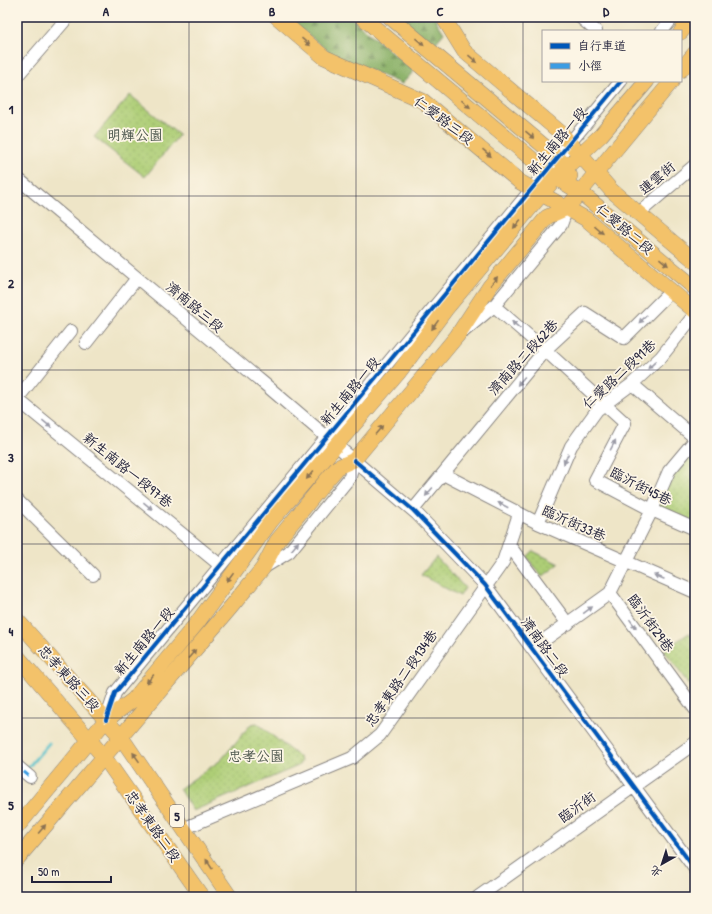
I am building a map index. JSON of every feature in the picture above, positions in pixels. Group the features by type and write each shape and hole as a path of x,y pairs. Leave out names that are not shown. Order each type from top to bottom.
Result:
{"main road":[{"name":"仁愛路三段","path":"277,17 324,58 423,101 520,182 567,208"},
{"name":"仁愛路三段","path":"362,17 555,169"},
{"path":"390,17 555,169"},
{"path":"443,17 464,51 561,133 574,148"},
{"path":"682,31 693,17"},
{"path":"682,69 695,53"},
{"name":"新生南路一段","path":"17,827 106,720 129,705 197,623 331,441 399,372 555,169 574,148 601,135 646,82"},
{"path":"17,859 263,568 277,541 325,482 338,467 354,460 457,336 490,286 547,217 567,208 671,82"},
{"name":"仁愛路二段","path":"574,148 611,190 695,261"},
{"name":"仁愛路二段","path":"555,169 580,192 695,288"},
{"name":"仁愛路二段","path":"567,208 586,219 695,311"},
{"name":"忠孝東路三段","path":"17,620 121,737"},
{"name":"忠孝東路三段","path":"17,656 104,757"},
{"name":"忠孝東路二段","path":"121,737 185,828 230,897"},
{"name":"忠孝東路二段","path":"104,757 202,897"}],"street":[{"path":"17,76 68,17"},
{"path":"580,17 595,30"},
{"path":"663,30 673,17"},
{"name":"新生南路一段","path":"574,148 619,82"},
{"name":"連雲街","path":"639,213 695,165"},
{"name":"濟南路三段","path":"17,178 354,460"},
{"path":"457,336 494,306 561,225 567,208"},
{"path":"86,343 137,278"},
{"name":"濟南路二段62巷","path":"414,510 546,350 585,313 624,338 671,291"},
{"path":"494,306 546,350 605,406"},
{"name":"仁愛路二段91巷","path":"538,523 571,446 597,410 605,406 632,384 661,357 695,314"},
{"path":"17,399 71,331"},
{"path":"533,648 610,593 652,510 669,472 695,439 632,384"},
{"name":"新生南路一段97巷","path":"17,399 220,565"},
{"name":"臨沂街45巷","path":"605,406 625,424 595,480 652,510 695,529"},
{"name":"新生南路一段","path":"106,720 115,693 220,565 331,441"},
{"name":"濟南路二段","path":"354,460 414,510 485,584 695,869"},
{"name":"臨沂街33巷","path":"444,474 538,523 695,592"},
{"path":"17,500 94,575"},
{"name":"忠孝東路二段134巷","path":"185,828 352,758 372,743 380,735 485,584 503,562 519,514"},
{"path":"509,544 568,624"},
{"name":"臨沂街29巷","path":"610,593 695,709"},
{"name":"臨沂街","path":"478,897 633,785 695,743"}],"green space":[{"path":"287,17 350,17 414,71 402,84 330,53"},
{"path":"399,17 434,17 444,33 433,46"},
{"name":"明輝公園","path":"130,95 179,135 145,177 94,137"},
{"path":"695,444 695,526 655,508 671,474"},
{"path":"533,551 559,564 542,577 527,557"},
{"path":"436,557 465,588 460,596 421,575"},
{"path":"689,633 695,642 695,687 692,689 664,650"},
{"name":"忠孝公園","path":"257,723 300,758 301,762 298,766 193,811 179,789 221,760 251,724"}],"waterway":[{"path":"25,771 49,743"},
{"path":"17,781 22,775"}],"marked path":[{"path":"17,766 30,777"}],"cycle path":[{"path":"106,720 115,693 620,82"},
{"path":"354,460 413,510 485,585 695,869"}]}
